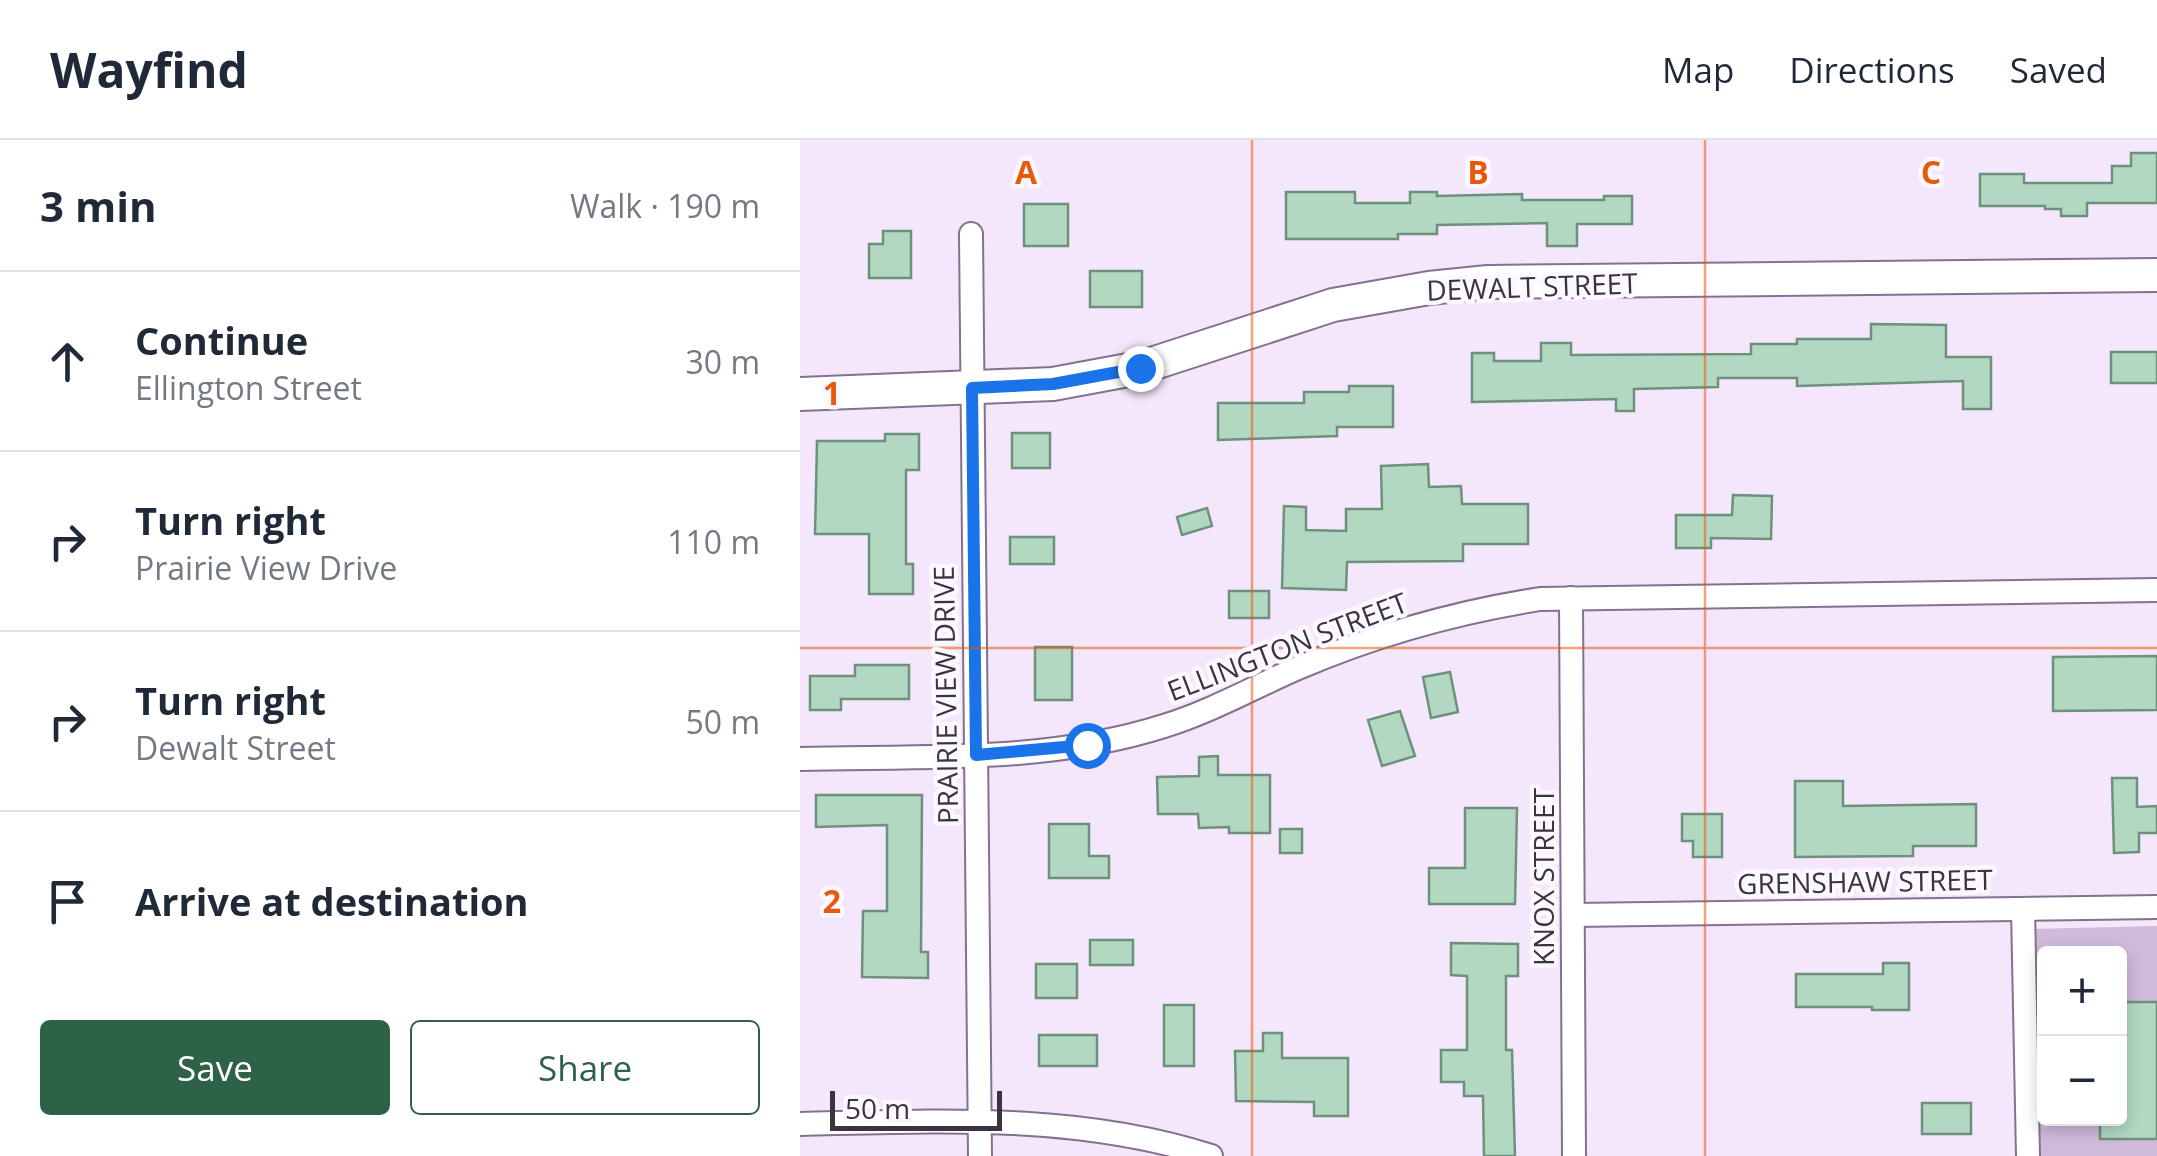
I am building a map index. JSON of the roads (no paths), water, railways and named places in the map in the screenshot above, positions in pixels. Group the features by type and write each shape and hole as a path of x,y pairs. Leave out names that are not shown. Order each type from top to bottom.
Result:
{"street":[{"name":"PRAIRIE VIEW DRIVE","path":"971,234 980,1156"},
{"name":"DEWALT STREET","path":"800,394 1053,384 1140,368 1332,305 1488,282 2157,275"},
{"name":"ELLINGTON STREET","path":"800,759 976,755 1087,745 1166,726 1302,666 1374,640 1489,607 1571,598 2157,590"},
{"name":"KNOX STREET","path":"1571,598 1574,1156"},
{"name":"GRENSHAW STREET","path":"1574,915 2157,907"},
{"path":"2023,908 2028,1156"},
{"path":"800,1124 980,1120 1082,1127 1173,1144 1211,1156"}]}
